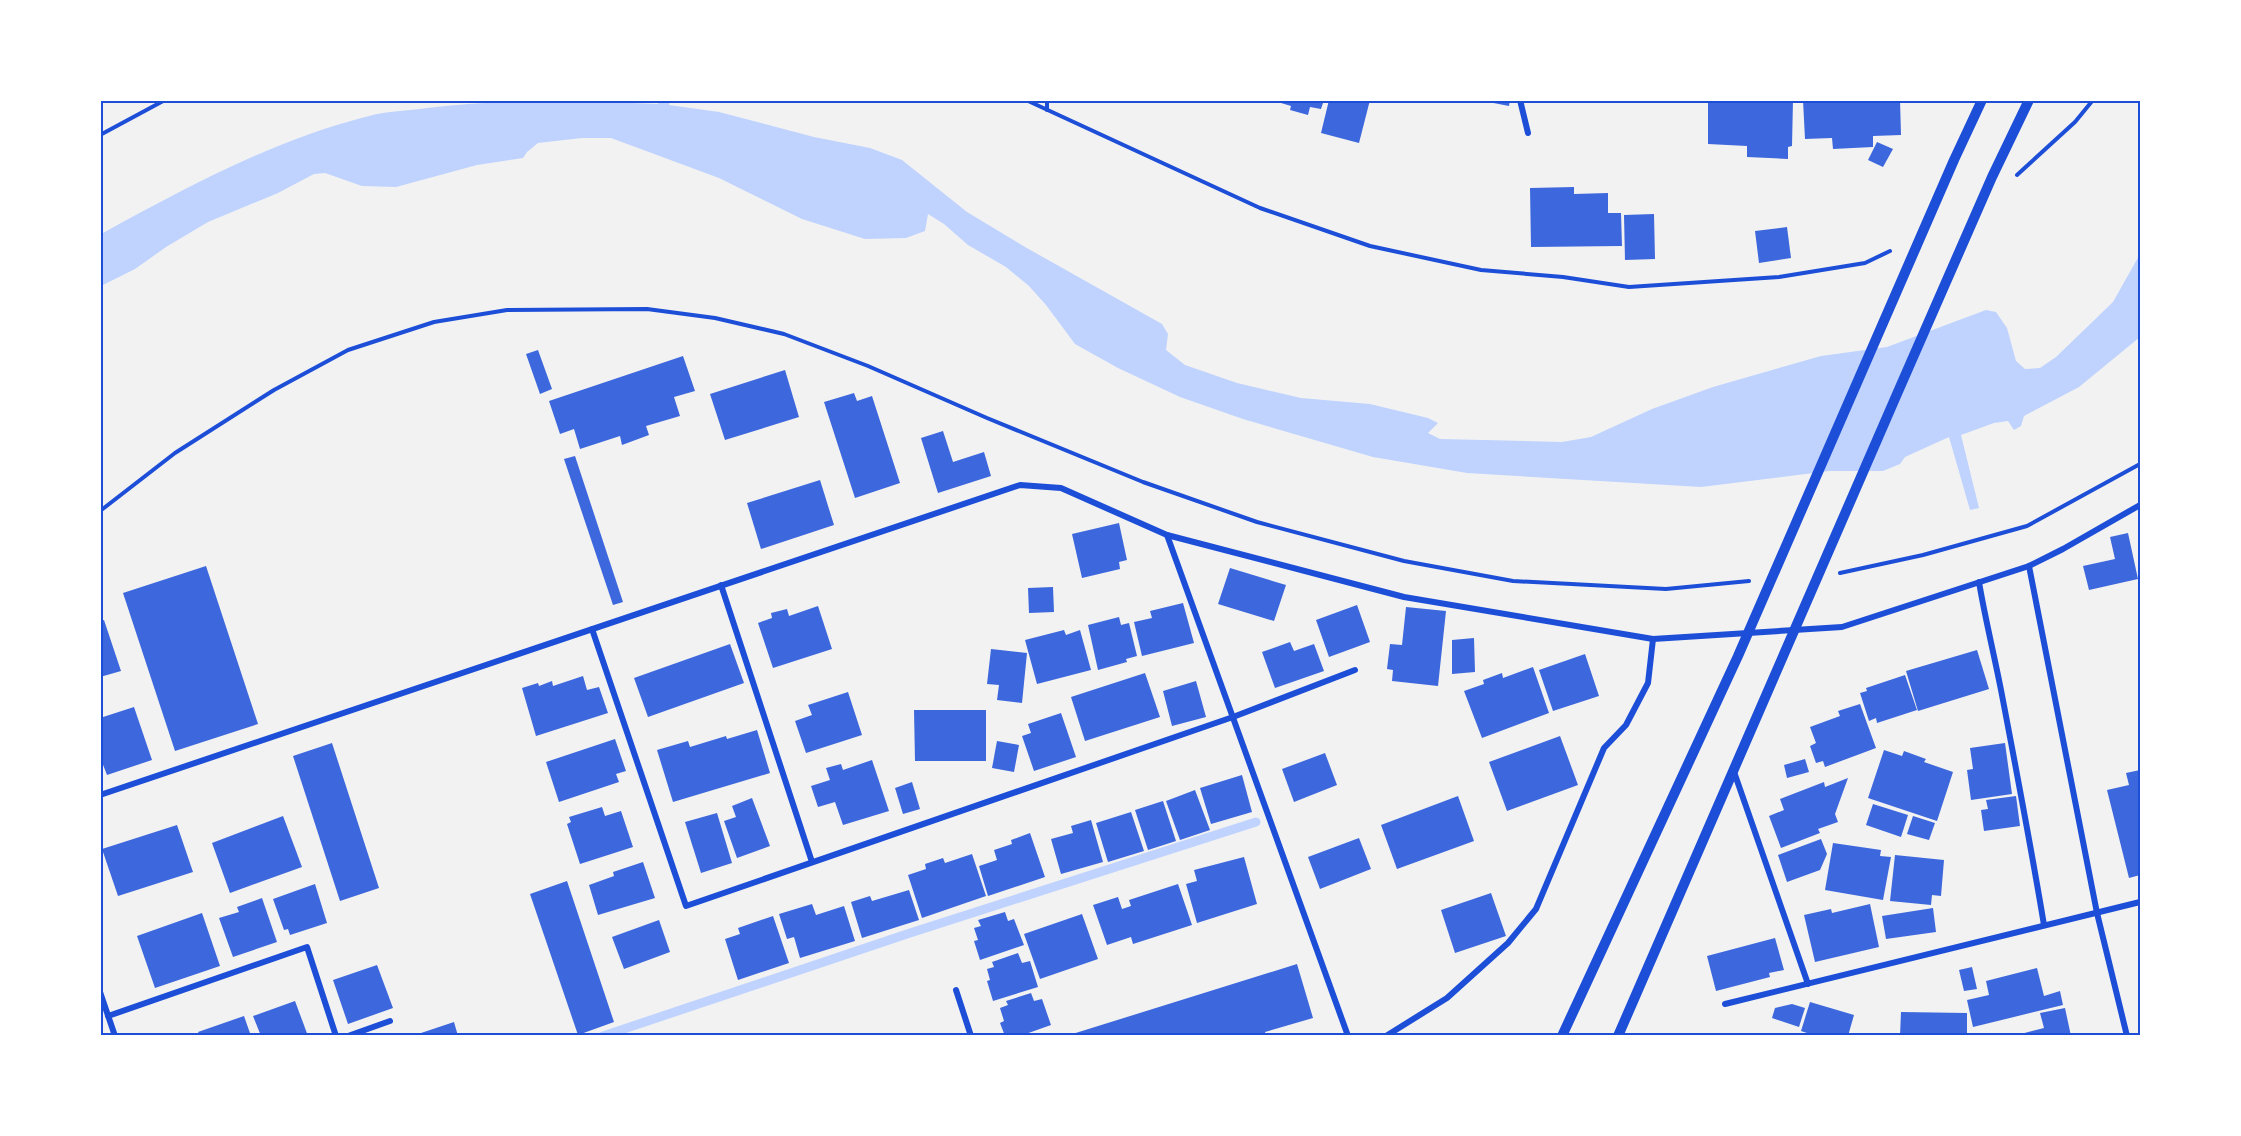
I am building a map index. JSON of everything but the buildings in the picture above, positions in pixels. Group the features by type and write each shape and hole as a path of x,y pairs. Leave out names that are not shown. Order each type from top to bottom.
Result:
{"street":[{"path":"1520,100 1528,133"},
{"path":"1562,1035 1738,656 1982,100"},
{"path":"1618,1035 1732,768 1776,673 1992,177 2029,100"},
{"path":"100,795 1020,485 1061,488 1167,535 1404,597 1653,639 1842,627 2029,566 2140,505"},
{"path":"1167,535 1348,1035"},
{"path":"2029,566 2097,913 2127,1035"},
{"path":"1979,582 2044,925"},
{"path":"721,585 812,862"},
{"path":"592,629 686,906 1233,717 1354,669"},
{"path":"1386,1035 1447,998 1508,943 1536,909 1604,748 1626,725 1648,683 1653,639"},
{"path":"1732,768 1808,984"},
{"path":"1725,1004 2140,902"},
{"path":"108,1016 307,947 336,1035"},
{"path":"956,990 971,1035"},
{"path":"100,992 115,1035"},
{"path":"348,1035 390,1021"}],"path":[{"path":"100,135 165,100"},
{"path":"1026,100 1260,208 1370,246 1480,270 1629,286 1779,277 1865,263 1894,250"},
{"path":"1047,100 1047,110"},
{"path":"2012,179 2075,122 2093,100"},
{"path":"100,511 175,453 274,390 348,350 434,322 507,310 647,309 715,318 784,334 868,366 1143,482 1257,522 1404,561 1513,581 1666,589 1759,580"},
{"path":"1828,574 1851,572 1923,555 2027,526 2140,464"}],"water":[{"path":"670,100 669,105 719,112 814,137 870,148 902,160 967,212 1162,324 1168,334 1166,350 1185,365 1237,383 1301,398 1370,404 1428,418 1438,423 1428,433 1440,439 1562,442 1591,437 1652,409 1713,387 1821,356 1887,347 1986,310 1996,312 2007,328 2016,361 2025,369 2040,368 2056,357 2113,302 2140,254 2140,337 2079,387 2024,416 2021,426 2014,430 2008,421 1994,423 1961,435 1979,508 1970,510 1949,437 1905,457 1900,464 1883,471 1829,471 1701,487 1467,473 1373,457 1243,419 1180,397 1118,368 1075,344 1029,286 1006,267 968,245 944,224 928,214 925,231 906,238 865,239 802,219 719,178 611,138 582,138 538,143 523,158 477,165 396,187 362,186 325,173 314,174 278,193 208,222 135,269 101,286 101,235 103,233 233,166 334,126 383,113 456,105 542,102 658,104 659,101"}],"waterway":[{"path":"603,1036 907,934 1256,822"}]}
